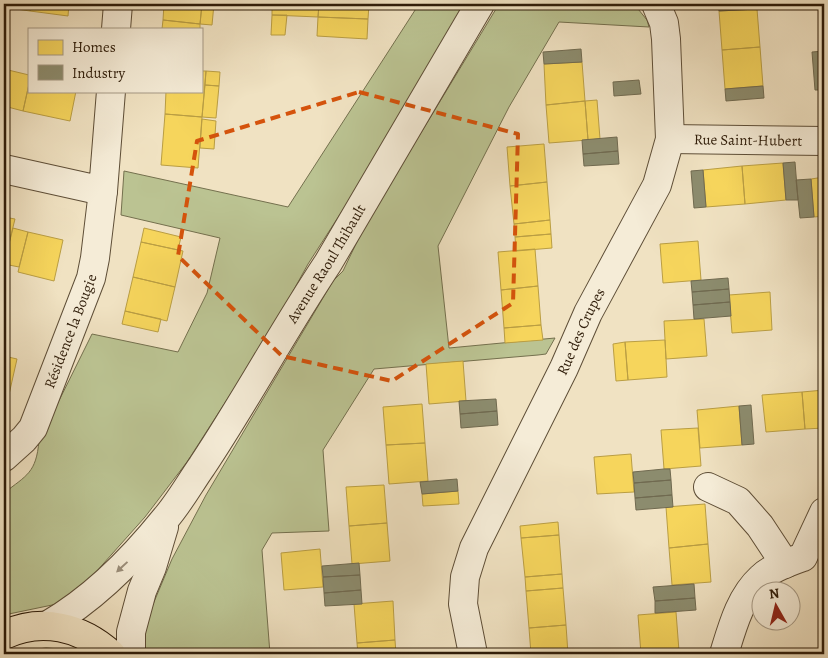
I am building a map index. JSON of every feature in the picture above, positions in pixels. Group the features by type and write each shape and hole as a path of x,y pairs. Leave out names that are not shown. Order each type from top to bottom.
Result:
{"main road":[{"path":"4,635 33,626 48,625 66,628 83,634 99,643 111,654"}],"street":[{"path":"116,28 118,4"},
{"name":"Avenue Raoul Thibault","path":"166,518 236,414 301,304 328,263 480,4"},
{"name":"Rue des Crupes","path":"473,654 463,604 464,577 474,548 564,368 588,313 657,185 670,139 666,39 664,23 656,4"},
{"name":"Résidence la Bougie","path":"4,457 33,428 91,278 103,191 111,92"},
{"name":"Rue Saint-Hubert","path":"670,139 824,141"},
{"path":"4,169 103,191"},
{"path":"708,487 738,501 794,561"},
{"path":"724,654 744,598 762,577 794,561 824,512"},
{"path":"48,625 70,612 126,564 166,518"},
{"path":"131,654 133,624 166,518"}],"highlighted area":[{"path":"359,92 518,134 513,303 392,381 282,356 178,256 197,141"}],"green space":[{"path":"419,4 464,4 355,191 308,264 271,331 187,462 145,517 87,582 57,604 4,615 4,493 33,467 39,441 92,334 178,352 207,293 220,238 121,215 124,171 288,207"},
{"path":"499,4 634,4 647,20 649,27 559,22 509,107 438,246 449,348 555,338 546,354 374,369 323,450 329,531 272,533 262,550 270,654 142,654 146,621 172,559 206,495 333,281 343,271 365,225"},
{"path":"60,649 78,654 19,654 29,650"}],"building: Homes":[{"path":"17,4 31,4 30,11 16,9"},
{"path":"31,4 69,4 68,16 30,11"},
{"path":"164,4 202,4 200,24 163,20"},
{"path":"202,4 214,4 212,25 200,24"},
{"path":"272,4 319,4 318,17 272,15"},
{"path":"319,4 369,4 368,19 318,17"},
{"path":"757,9 760,47 722,50 719,11"},
{"path":"272,15 287,15 285,35 271,35"},
{"path":"318,17 368,19 367,39 317,36"},
{"path":"163,20 200,24 200,28 162,28"},
{"path":"760,47 763,86 725,89 722,50"},
{"path":"582,62 585,101 546,105 544,64"},
{"path":"4,69 28,75 28,88 23,111 4,106"},
{"path":"202,71 206,71 202,117 165,114 166,92 202,92"},
{"path":"206,71 220,72 219,86 205,85"},
{"path":"205,85 219,86 216,118 202,117"},
{"path":"28,88 28,92 76,92 70,121 23,111"},
{"path":"597,100 600,139 588,140 585,101"},
{"path":"585,101 588,140 549,143 546,105"},
{"path":"165,114 202,117 198,168 161,165"},
{"path":"202,119 216,121 214,149 200,148"},
{"path":"544,144 547,182 510,186 507,147"},
{"path":"783,163 786,200 745,204 742,166"},
{"path":"742,166 745,204 706,207 703,170"},
{"path":"824,177 824,216 814,217 811,179"},
{"path":"547,182 550,220 514,224 510,186"},
{"path":"4,217 15,219 6,255 4,254"},
{"path":"550,220 551,234 515,237 514,224"},
{"path":"13,228 28,232 19,267 4,264"},
{"path":"144,228 181,237 178,250 141,242"},
{"path":"28,232 63,240 54,281 18,272"},
{"path":"551,234 552,248 516,251 515,237"},
{"path":"698,241 701,280 663,283 660,244"},
{"path":"141,242 183,251 175,287 133,277"},
{"path":"535,249 538,286 501,290 498,252"},
{"path":"133,277 175,287 167,321 125,311"},
{"path":"538,286 541,325 504,328 501,290"},
{"path":"770,292 772,330 732,333 729,295"},
{"path":"125,311 161,319 158,332 122,324"},
{"path":"704,319 707,356 666,359 664,321"},
{"path":"541,325 543,340 505,343 504,328"},
{"path":"665,340 667,377 628,380 625,342"},
{"path":"625,342 628,380 616,381 613,344"},
{"path":"4,356 17,359 8,399 4,398"},
{"path":"463,361 466,401 429,404 426,364"},
{"path":"824,390 824,428 805,429 802,392"},
{"path":"802,392 805,429 766,432 762,395"},
{"path":"422,404 425,443 386,445 383,407"},
{"path":"739,406 742,445 700,448 697,410"},
{"path":"698,428 701,466 664,469 661,430"},
{"path":"425,443 428,481 389,484 386,445"},
{"path":"631,454 634,492 597,494 594,457"},
{"path":"384,485 387,523 349,526 346,487"},
{"path":"458,491 459,504 423,506 422,494"},
{"path":"705,504 708,544 669,548 666,507"},
{"path":"558,522 559,535 521,538 520,526"},
{"path":"387,523 390,561 352,564 349,526"},
{"path":"559,535 562,574 525,577 521,538"},
{"path":"708,544 711,582 672,585 669,548"},
{"path":"320,549 323,587 284,590 281,553"},
{"path":"562,574 563,588 526,591 525,577"},
{"path":"563,588 566,625 529,628 526,591"},
{"path":"393,601 395,640 357,643 354,604"},
{"path":"676,612 679,651 641,654 638,615"},
{"path":"566,625 568,654 531,654 529,628"},
{"path":"395,640 396,654 358,654 357,643"}],"building: Industry":[{"path":"718,4 756,4 757,9 719,11"},
{"path":"581,49 582,62 544,64 543,52"},
{"path":"824,51 824,90 815,90 812,52"},
{"path":"639,80 641,94 614,96 613,82"},
{"path":"763,86 764,98 726,101 725,89"},
{"path":"617,137 618,151 583,154 582,140"},
{"path":"618,151 619,164 584,166 583,154"},
{"path":"795,162 798,200 786,200 783,163"},
{"path":"703,170 706,207 694,208 691,171"},
{"path":"811,179 814,217 800,218 796,180"},
{"path":"728,278 729,289 692,292 691,281"},
{"path":"729,289 730,302 693,305 692,292"},
{"path":"730,302 731,316 694,319 693,305"},
{"path":"496,399 497,411 460,414 459,401"},
{"path":"751,405 754,444 742,445 739,406"},
{"path":"497,411 498,425 461,428 460,414"},
{"path":"670,469 671,480 634,483 633,472"},
{"path":"457,479 458,491 422,494 420,482"},
{"path":"671,480 672,495 635,498 634,483"},
{"path":"672,495 673,507 636,510 635,498"},
{"path":"359,563 360,575 323,577 322,566"},
{"path":"360,575 361,590 324,593 323,577"},
{"path":"694,584 695,598 655,601 653,587"},
{"path":"361,590 362,604 325,606 324,593"},
{"path":"695,598 696,610 655,613 655,601"}]}
